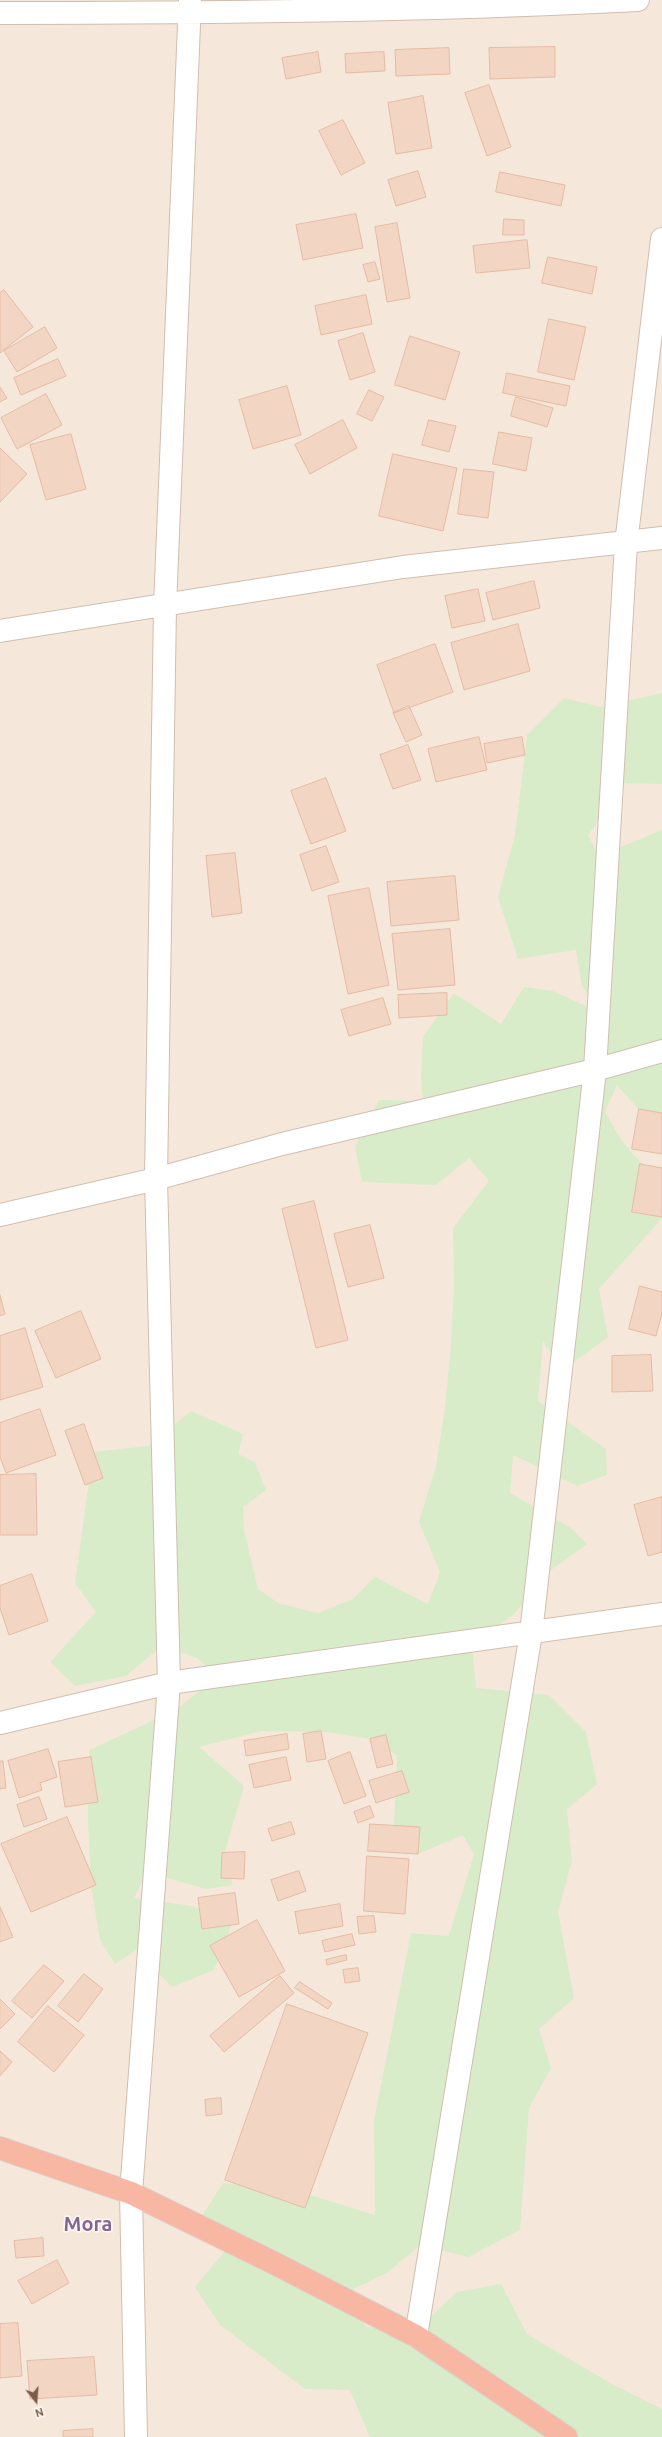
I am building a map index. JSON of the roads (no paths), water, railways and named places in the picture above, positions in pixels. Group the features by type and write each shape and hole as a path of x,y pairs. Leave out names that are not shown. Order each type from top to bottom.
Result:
{"highway":[{"path":"0,2148 131,2193 416,2336 566,2437"}],"street":[{"path":"0,13 190,7 492,7 638,0"},
{"path":"136,2437 131,2193 169,1683 156,1179 165,606 190,7"},
{"path":"416,2336 531,1632 595,1070 626,544 662,239"},
{"path":"0,631 403,567 626,544 662,538"},
{"path":"0,1215 156,1179 282,1144 595,1070 662,1051"},
{"path":"0,1723 169,1683 662,1614"}],"district":[{"name":"Mora","path":"88,2224"}]}
